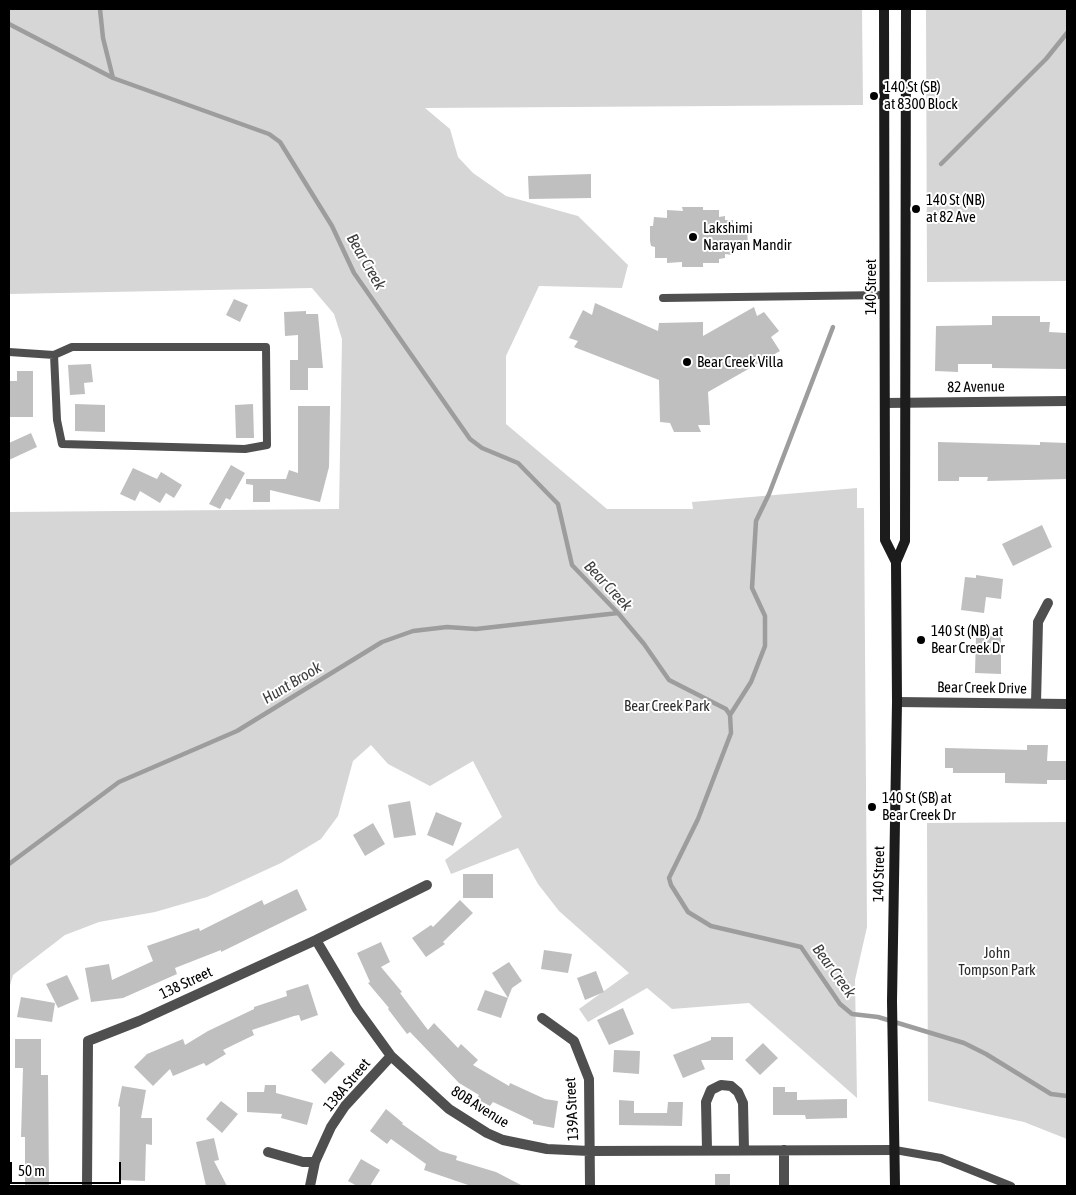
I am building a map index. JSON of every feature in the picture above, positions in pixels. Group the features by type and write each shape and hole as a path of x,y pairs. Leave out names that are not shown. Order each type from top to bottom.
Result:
{"main road":[{"name":"140 Street","path":"884,9 886,540 896,562"},
{"name":"140 Street","path":"895,1186 892,1001 896,562 905,541 906,9"}],"street":[{"name":"82 Avenue","path":"885,403 1067,401"},
{"path":"1036,703 1038,622 1048,603"},
{"name":"Bear Creek Drive","path":"896,702 1067,704"},
{"name":"138 Street","path":"87,1186 88,1041 139,1022 316,940 427,885"},
{"name":"80B Avenue","path":"316,940 357,1009 391,1056 449,1109 487,1133 524,1146 589,1151 895,1150"},
{"name":"139A Street","path":"542,1018 574,1041 589,1079 590,1186"},
{"name":"138A Street","path":"310,1186 315,1162 331,1127 345,1106 391,1056"},
{"path":"707,1150 706,1102 711,1090 721,1086 730,1086 738,1092 742,1103 744,1150"},
{"path":"784,1150 784,1186"},
{"path":"268,1152 303,1162 315,1162"}],"lane":[{"path":"663,298 885,295"},
{"path":"9,352 54,354 72,347 266,347 267,446 245,449 62,444 57,420 54,354"},
{"path":"895,1150 941,1158 1011,1186"}],"green space":[{"name":"Bear Creek Park","path":"9,9 862,9 863,105 425,108 450,129 458,157 473,173 506,196 578,216 628,265 622,288 539,286 506,356 506,424 607,509 693,509 692,502 857,488 857,508 864,508 867,927 855,980 857,1098 749,1003 672,1009 647,988 588,1022 579,1009 629,973 559,911 538,884 518,848 451,874 445,860 502,817 473,761 430,786 388,764 371,745 353,761 338,816 321,839 281,863 207,897 155,912 99,922 65,935 13,975 9,989 9,512 339,509 342,339 334,314 312,288 9,294"},
{"path":"926,9 1067,9 1067,281 927,282"},
{"name":"John Tompson Park","path":"1067,822 1067,1139 1024,1122 928,1101 927,823"}],"building":[{"path":"591,174 591,198 529,199 528,176"},
{"name":"Lakshimi Narayan Mandir","path":"682,207 703,207 703,210 719,210 719,217 725,216 725,220 733,220 733,227 747,227 748,246 733,247 733,255 725,254 725,258 719,259 719,263 703,263 703,267 682,267 682,262 667,263 667,258 655,258 655,247 651,246 650,241 650,226 653,226 654,217 667,218 667,210 683,211"},
{"path":"234,299 248,305 240,322 226,315"},
{"name":"Bear Creek Villa","path":"595,303 658,331 659,323 703,322 703,336 754,307 757,316 764,312 779,331 771,337 780,351 708,392 710,425 698,425 701,432 674,432 670,423 660,422 659,380 574,347 578,341 569,338 583,310 592,315"},
{"path":"306,311 306,314 318,314 323,368 308,368 308,390 290,390 290,360 298,360 298,335 285,336 284,312"},
{"path":"992,316 1040,316 1040,322 1050,322 1049,332 1067,333 1067,369 992,368 992,364 958,364 958,372 935,371 936,326 992,325"},
{"path":"91,364 93,382 84,383 85,394 70,395 68,365"},
{"path":"17,371 33,371 33,417 9,417 9,381 17,381"},
{"path":"75,404 105,405 105,432 75,431"},
{"path":"253,404 254,438 236,438 235,405"},
{"path":"298,406 330,406 329,467 320,502 270,490 270,502 253,502 253,485 246,484 246,479 286,479 289,470 298,473"},
{"path":"31,433 37,447 9,460 9,443"},
{"path":"938,442 1040,445 1040,442 1067,443 1067,479 987,481 988,477 959,477 959,481 938,481"},
{"path":"231,465 245,473 230,500 226,498 220,509 209,504"},
{"path":"133,468 157,479 161,472 182,485 174,498 166,493 160,503 140,491 135,501 120,494"},
{"path":"1042,525 1052,547 1013,566 1002,544"},
{"path":"976,575 1003,579 1001,599 986,597 984,613 961,610 965,577 976,578"},
{"path":"976,635 1001,636 1001,674 975,673"},
{"path":"1027,745 1048,745 1047,761 1067,761 1067,780 1047,780 1047,784 1005,783 1005,773 953,773 953,768 945,768 945,748 1027,750"},
{"path":"410,801 416,835 394,838 388,805"},
{"path":"436,812 462,823 453,846 427,835"},
{"path":"373,823 385,844 365,856 353,835"},
{"path":"463,874 493,874 493,898 463,898"},
{"path":"297,889 307,910 221,952 221,950 175,968 177,974 123,998 91,1002 85,968 109,964 112,980 153,961 147,946 199,928 200,931 262,900 264,905"},
{"path":"460,900 473,913 443,942 445,944 426,957 412,938 431,925 433,927"},
{"path":"381,942 390,962 381,967 402,992 400,993 428,1030 434,1023 458,1048 461,1044 478,1060 473,1065 509,1086 510,1083 545,1099 558,1101 554,1128 533,1124 533,1121 493,1102 490,1106 477,1099 479,1095 459,1083 410,1032 407,1034 368,983 370,982 357,953"},
{"path":"544,950 572,954 568,973 541,969"},
{"path":"509,962 522,981 512,988 508,998 492,973"},
{"path":"596,971 604,992 585,1000 577,978"},
{"path":"67,975 79,999 58,1008 46,984"},
{"path":"308,984 318,1015 301,1021 299,1015 294,1016 252,1030 254,1035 223,1050 226,1054 206,1066 204,1063 173,1076 170,1069 153,1086 134,1067 147,1054 183,1039 185,1045 208,1031 254,1009 254,1007 287,996 286,991"},
{"path":"485,990 508,998 501,1018 477,1010"},
{"path":"21,997 55,1003 52,1022 17,1017"},
{"path":"623,1008 634,1034 609,1045 597,1020"},
{"path":"711,1037 733,1037 733,1060 701,1060 705,1069 683,1078 673,1055 711,1040"},
{"path":"15,1039 41,1039 41,1075 48,1075 49,1186 25,1186 25,1137 21,1137 23,1068 15,1068"},
{"path":"763,1043 778,1058 760,1075 745,1060"},
{"path":"614,1050 640,1051 639,1074 613,1072"},
{"path":"331,1051 345,1064 325,1084 311,1070"},
{"path":"265,1085 276,1085 276,1093 313,1103 307,1125 281,1118 282,1114 247,1112 247,1092 264,1092"},
{"path":"122,1086 146,1090 141,1118 152,1118 152,1145 146,1144 145,1181 119,1180 120,1107 118,1106"},
{"path":"773,1087 785,1087 785,1092 797,1092 797,1100 847,1099 847,1118 806,1119 805,1115 773,1115"},
{"path":"619,1100 634,1101 634,1113 667,1113 668,1102 683,1102 682,1126 619,1125"},
{"path":"221,1101 238,1114 222,1133 206,1119"},
{"path":"386,1109 402,1124 440,1151 457,1156 456,1160 496,1172 523,1186 471,1186 424,1170 426,1164 391,1139 387,1144 370,1131"},
{"path":"214,1138 219,1160 214,1161 227,1186 206,1186 196,1142"},
{"path":"361,1159 380,1170 370,1186 357,1186 348,1181"},
{"path":"715,1174 730,1174 730,1186 715,1186"}],"waterway":[{"path":"100,9 103,38 113,78"},
{"name":"Bear Creek","path":"9,24 113,78 269,134 280,142 332,226 354,273 470,439 482,448 518,463 558,504 572,565 618,613 644,644 669,680 726,709 730,715 731,733 698,819 669,878 671,885 688,912 711,926 801,947 840,1004 852,1014 878,1017 964,1043 986,1054 1051,1094 1067,1096"},
{"path":"941,164 1046,59 1067,33"},
{"path":"730,715 751,682 765,646 765,616 752,588 756,521 769,494 833,327"},
{"name":"Hunt Brook","path":"9,864 119,782 237,731 382,642 413,631 447,627 476,629 618,613"}],"place":[{"name":"140 St (SB) at 8300 Block","path":"874,96"},
{"name":"140 St (NB) at 82 Ave","path":"916,209"},
{"name":"Lakshimi Narayan Mandir","path":"693,237"},
{"name":"Bear Creek Villa","path":"687,362"},
{"name":"140 St (NB) at Bear Creek Dr","path":"921,640"},
{"name":"140 St (SB) at Bear Creek Dr","path":"872,807"}]}
